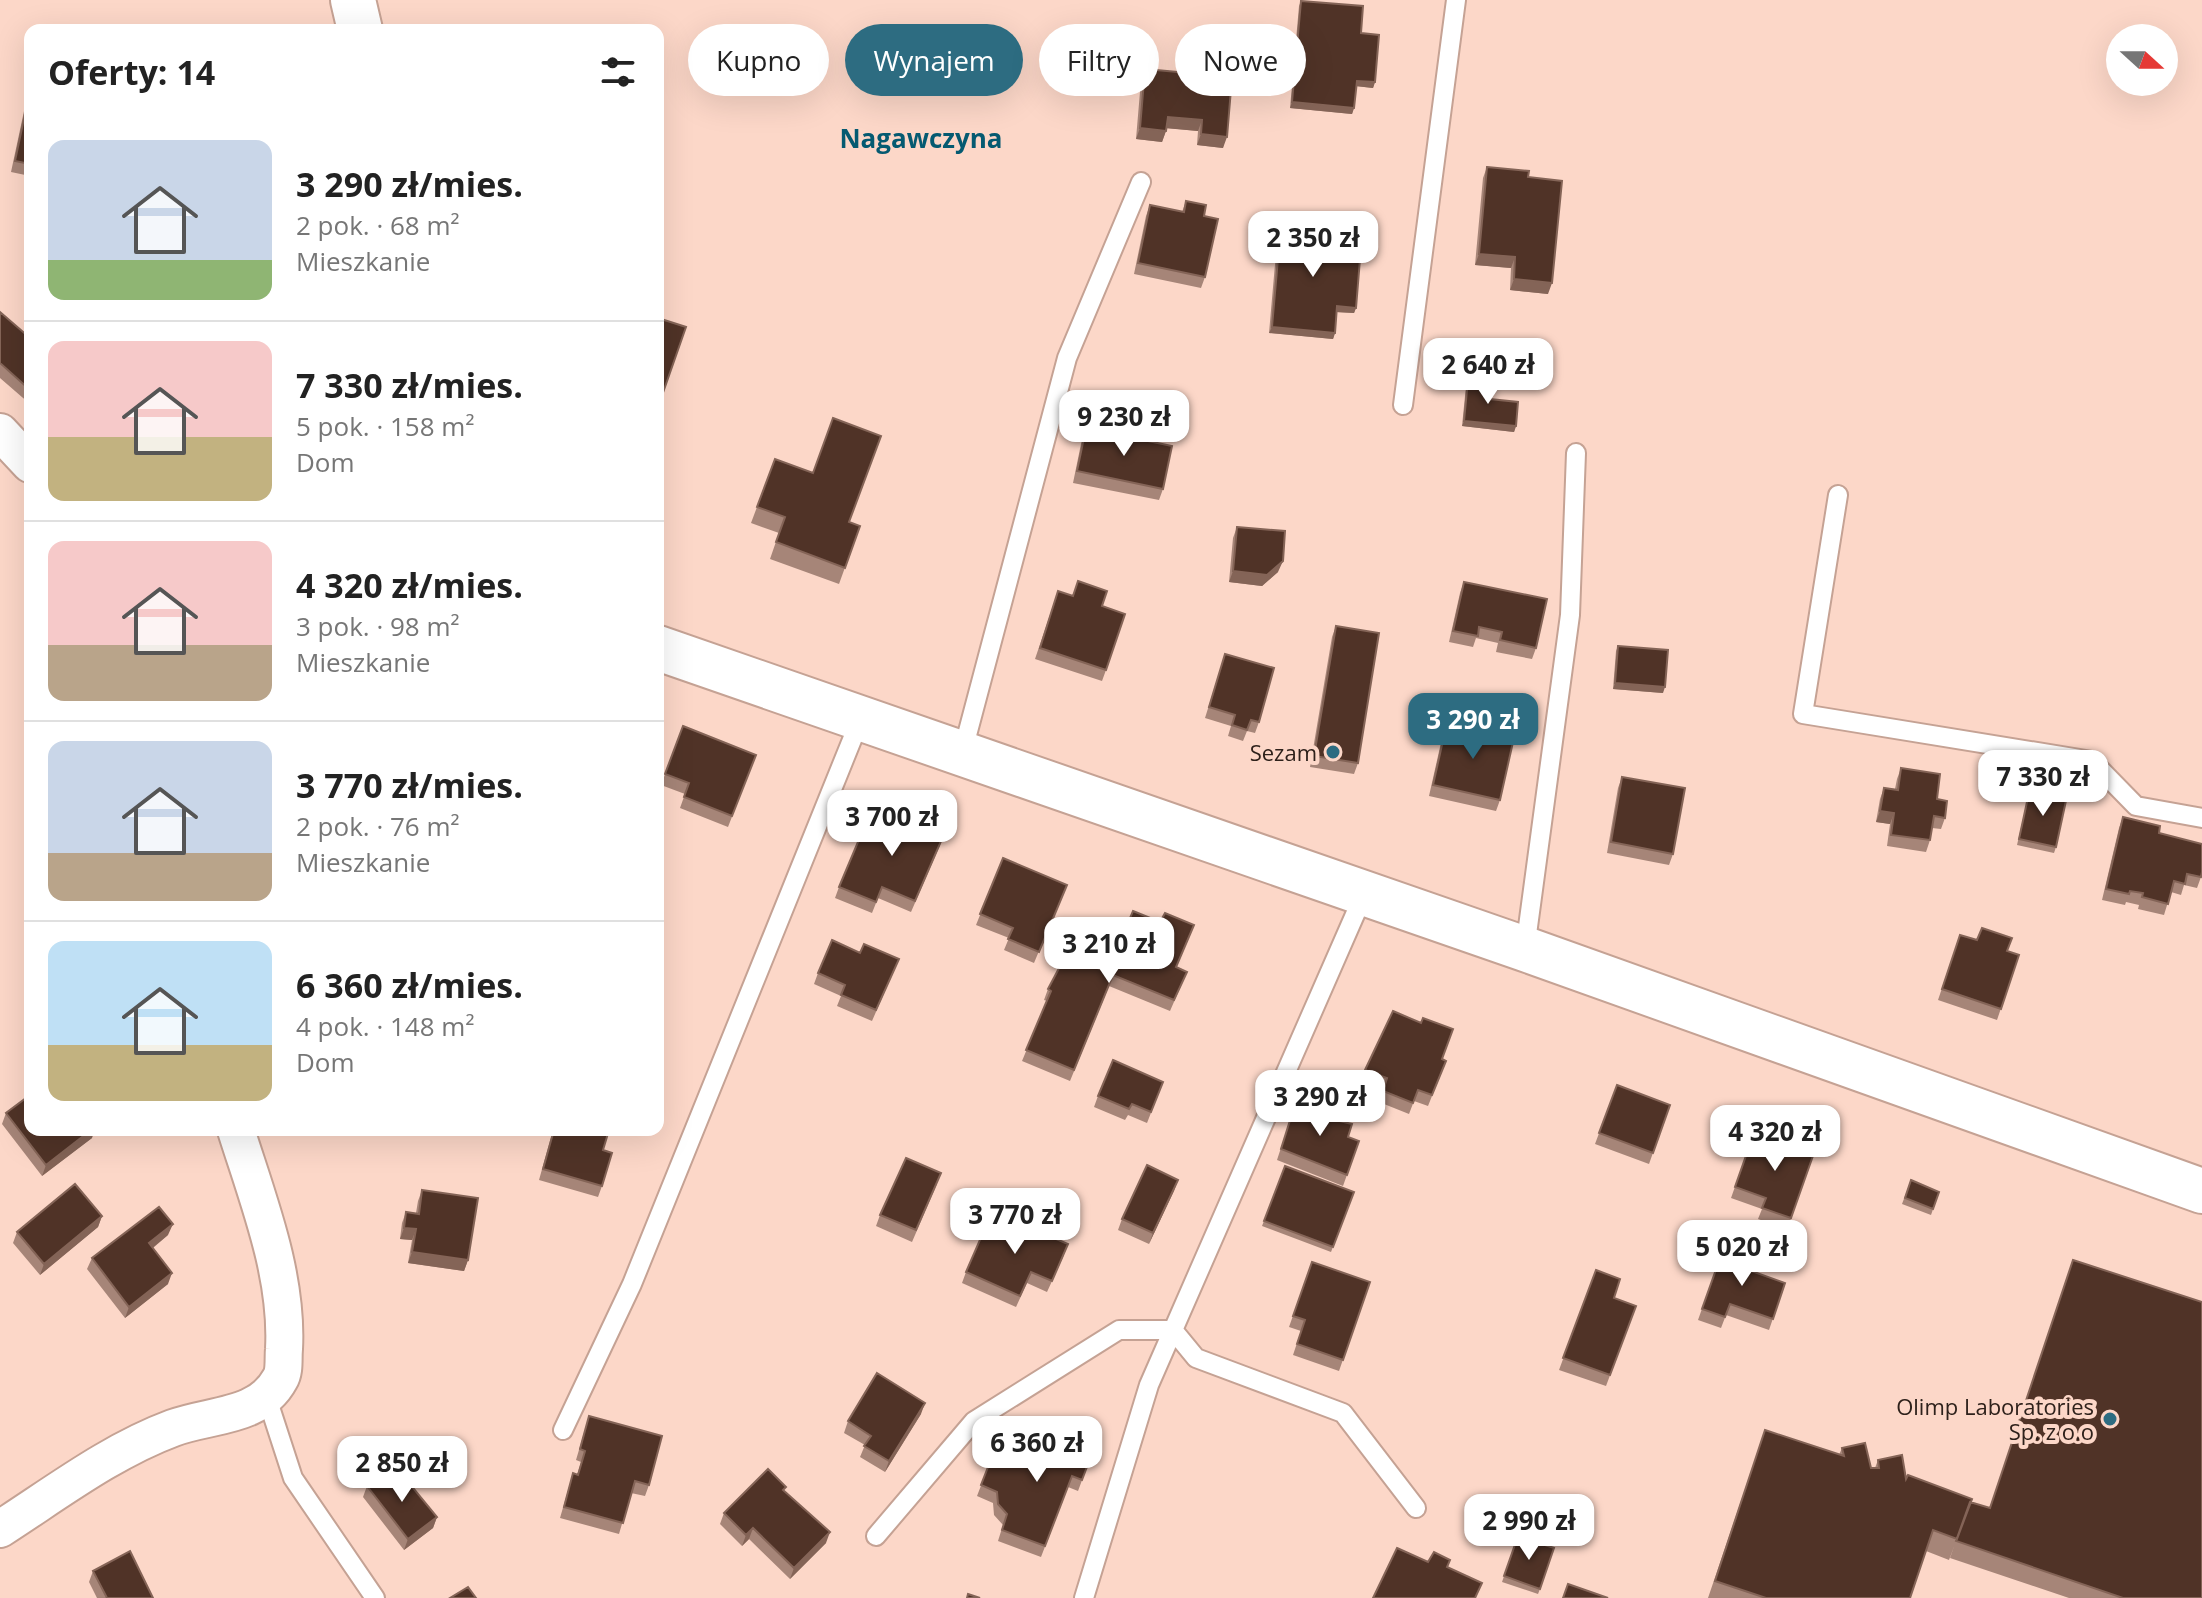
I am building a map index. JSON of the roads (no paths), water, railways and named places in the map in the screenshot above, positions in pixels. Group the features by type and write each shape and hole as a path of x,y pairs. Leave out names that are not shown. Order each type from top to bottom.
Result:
{"street":[{"path":"353,0 359,24"},
{"path":"0,432 24,458"},
{"path":"664,650 1525,949 2202,1191"},
{"path":"0,1529 114,1455 174,1428 247,1409 267,1398 282,1375 286,1316 266,1224 238,1136"}],"lane":[{"path":"1403,405 1456,0"},
{"path":"962,755 1067,358 1141,182"},
{"path":"1525,949 1570,615 1576,453"},
{"path":"1838,495 1803,714 2092,761 2136,806 2202,818"},
{"path":"563,1430 632,1284 860,720"},
{"path":"1084,1598 1149,1385 1364,894"},
{"path":"876,1536 974,1421 1119,1330 1173,1330"},
{"path":"1173,1330 1196,1358 1343,1413 1416,1508"},
{"path":"267,1398 293,1478 375,1598"}],"place":[{"name":"Sezam","path":"1333,752"},
{"name":"Olimp Laboratories Sp. z o.o","path":"2110,1419"}],"district":[{"name":"Nagawczyna","path":"921,138"}]}
